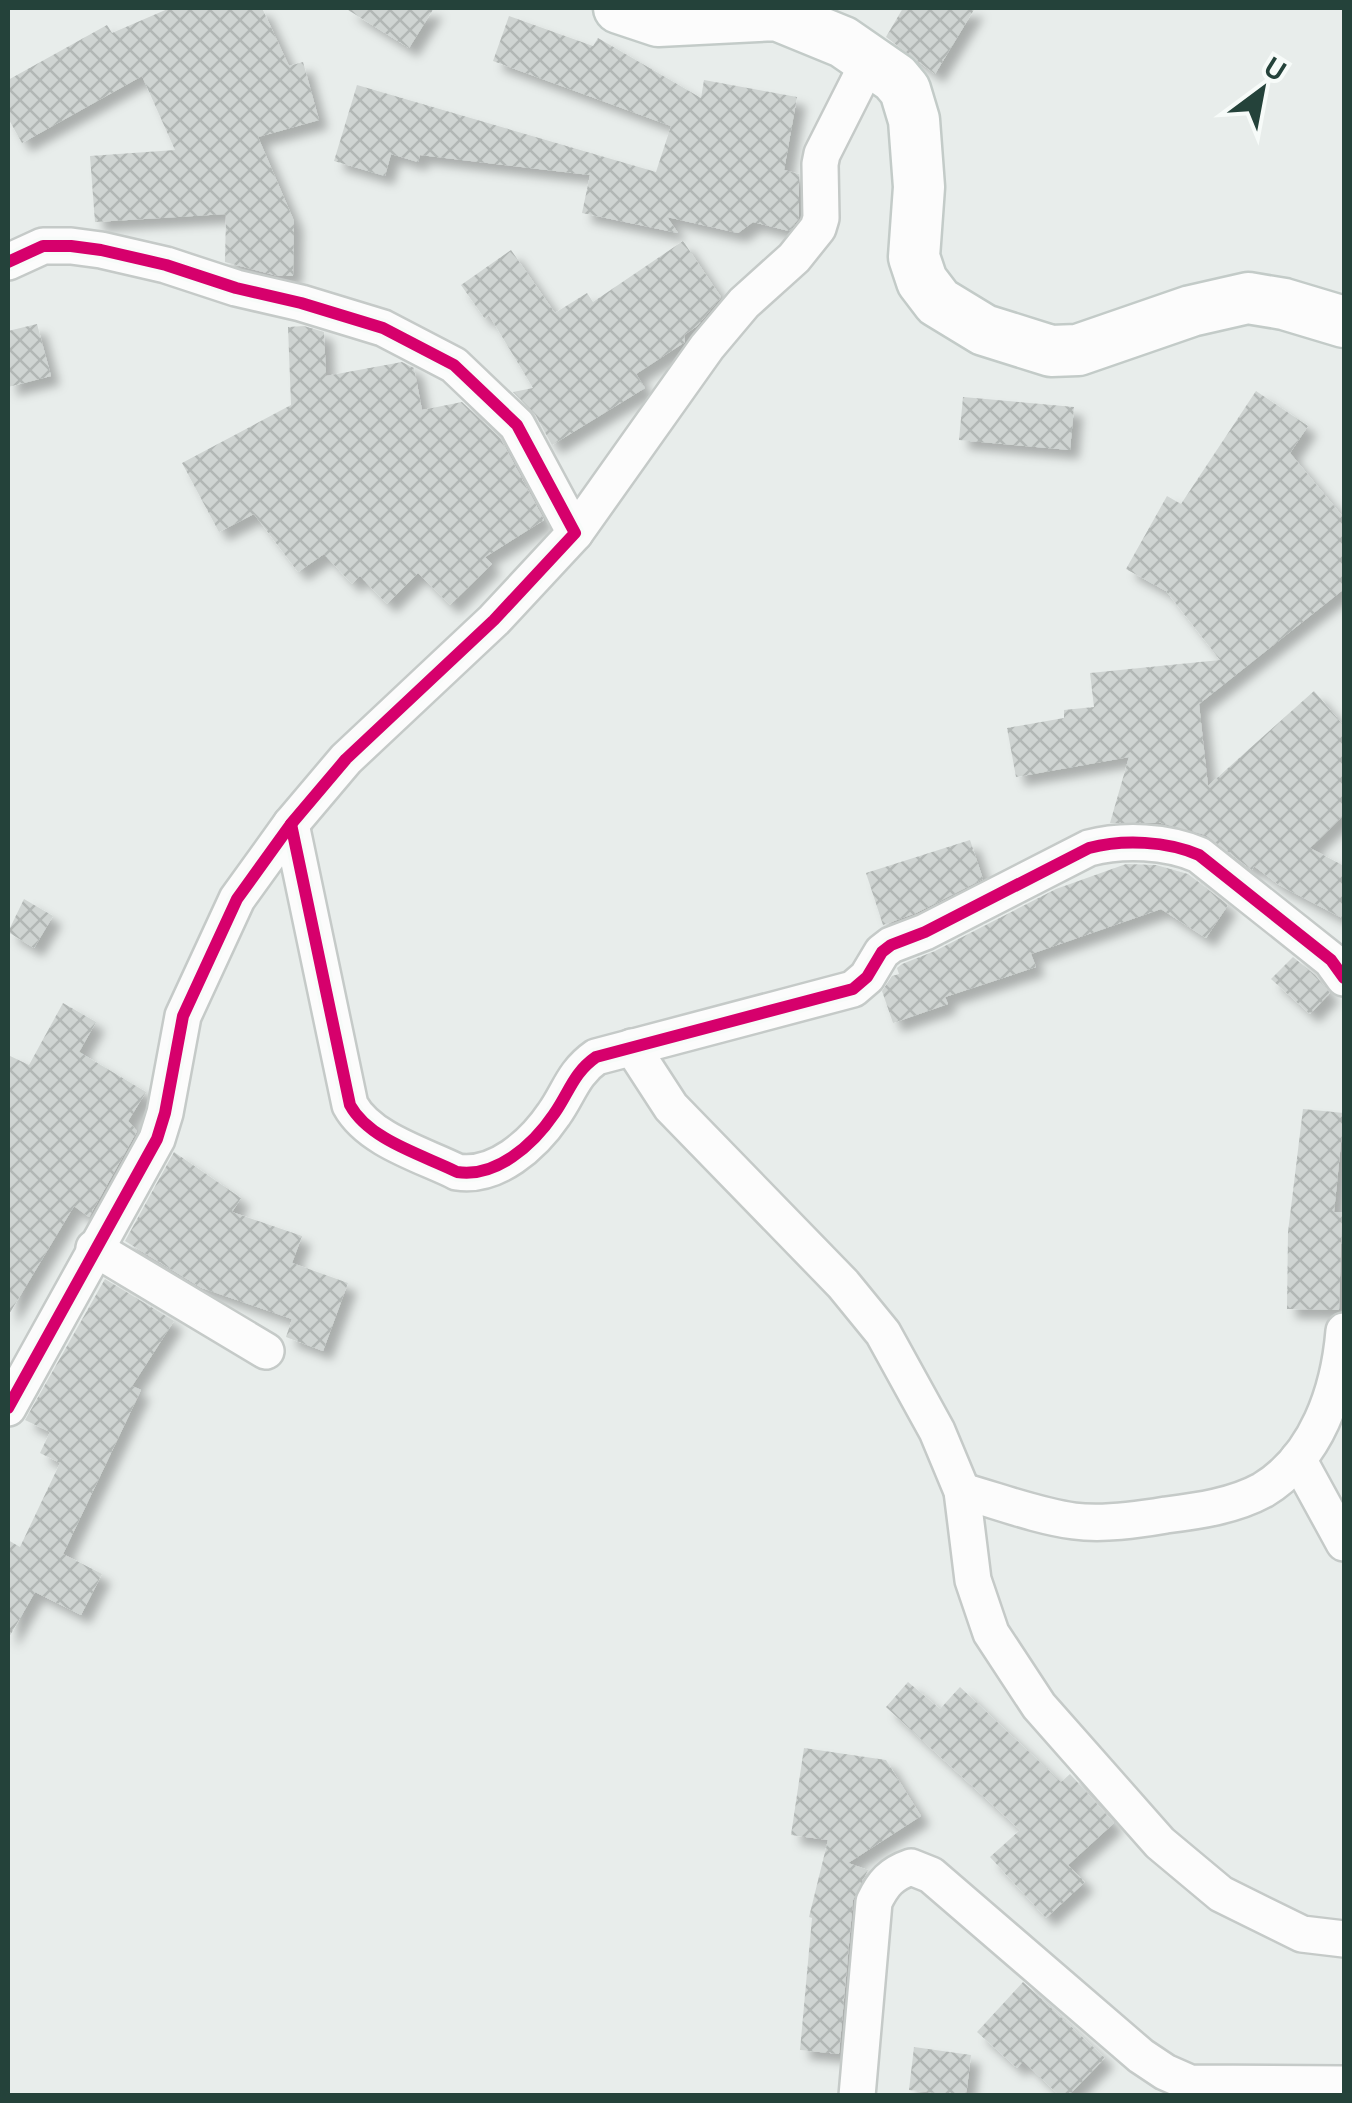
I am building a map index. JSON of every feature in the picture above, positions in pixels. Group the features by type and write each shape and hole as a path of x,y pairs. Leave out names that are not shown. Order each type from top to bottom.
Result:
{"street":[{"path":"619,8 658,20 777,16 843,42 895,78 904,90 914,120 919,187 914,257 922,281 938,302 984,330 1038,348 1078,350 1191,311 1248,298 1344,322"},
{"path":"8,1408 156,1139 165,1113 183,1016 237,899 291,824 346,759 494,620 575,533 707,346 744,303 794,258 818,228 822,154 870,59"},
{"path":"8,262 43,246 100,250 166,265 383,328 454,365 518,425 575,533"},
{"path":"291,824 345,1089 358,1119 457,1172 482,1172 520,1153 555,1114 581,1067 596,1057 853,989 891,945 925,932 1089,848 1109,843 1183,848 1199,854 1331,960 1344,978"},
{"path":"632,1048 671,1107 843,1284 883,1333 937,1432 962,1492 973,1580 991,1633 1040,1706 1160,1842 1221,1894 1302,1934 1344,1939"},
{"path":"94,1248 266,1351"},
{"path":"962,1492 1075,1522 1136,1520 1211,1509 1262,1490 1298,1459 1321,1427 1342,1360 1344,1331"},
{"path":"1298,1459 1344,1543"},
{"path":"857,2096 874,1902 883,1883 911,1867 930,1876 1141,2056 1165,2072 1190,2083 1344,2084"}],"building":[{"path":"170,8 262,8 289,66 303,62 319,120 258,137 294,221 293,276 278,276 225,262 226,214 95,222 90,156 175,150 142,76 22,143 8,118 8,80 107,25 112,33"},
{"path":"345,8 434,8 409,48"},
{"path":"903,8 975,8 935,74 886,37"},
{"path":"509,16 593,46 598,38 701,98 704,80 797,97 784,170 799,174 799,218 789,231 753,222 738,233 667,217 678,233 582,213 590,175 420,155 418,162 391,154 385,176 334,161 357,85 656,172 671,126 493,61"},
{"path":"683,241 721,297 697,326 684,335 685,342 636,374 645,388 552,445 535,414 513,392 533,388 489,315 485,319 461,285 511,250 555,313 587,293 593,302"},
{"path":"37,324 51,376 8,387 8,331"},
{"path":"304,326 324,332 326,376 402,362 414,368 422,410 462,402 500,438 544,520 485,557 492,564 450,605 418,573 387,604 360,576 352,584 324,554 298,572 254,514 219,532 182,463 291,405 288,327"},
{"path":"1256,391 1308,426 1290,453 1344,518 1344,589 1199,704 1208,786 1314,691 1344,726 1344,815 1310,848 1344,866 1344,919 1279,885 1254,866 1252,870 1206,835 1161,823 1110,823 1129,757 1016,777 1007,728 1064,718 1064,710 1094,707 1090,673 1220,660 1166,591 1126,569 1167,496 1181,504"},
{"path":"963,397 1074,407 1070,450 959,440"},
{"path":"970,840 983,879 883,925 866,873"},
{"path":"1126,864 1156,865 1188,874 1228,905 1206,938 1161,909 1031,954 1036,967 945,997 948,1004 893,1023 882,991 892,976 899,974 897,968 902,964 1056,889"},
{"path":"24,899 53,916 34,948 8,932"},
{"path":"1293,957 1330,993 1310,1014 1271,979"},
{"path":"63,1003 96,1022 79,1052 146,1092 128,1121 137,1131 89,1217 74,1206 8,1316 8,1055 29,1065"},
{"path":"1303,1109 1344,1113 1334,1212 1342,1212 1339,1310 1287,1309 1288,1232"},
{"path":"174,1152 241,1198 232,1212 302,1236 292,1263 348,1283 323,1351 286,1337 292,1319 202,1288 125,1241"},
{"path":"105,1279 174,1321 132,1386 141,1390 63,1554 102,1574 81,1615 35,1592 8,1639 8,1540 20,1547 60,1463 40,1453 50,1432 25,1420"},
{"path":"908,1682 940,1709 960,1687 1061,1782 1070,1774 1114,1823 1068,1865 1085,1882 1046,1918 990,1857 1020,1830 886,1707"},
{"path":"804,1748 886,1760 921,1816 848,1863 868,1870 853,1900 839,2054 800,2050 812,1918 809,1917 828,1840 791,1835"},
{"path":"1023,1982 1105,2058 1068,2096 1060,2096 1023,2061 1017,2068 977,2032"},
{"path":"914,2047 971,2055 966,2096 909,2090"}],"cycle path":[{"path":"8,262 43,246 101,250 383,328 454,365 517,425 575,533 494,620 346,759 291,824 237,899 183,1016 157,1139 8,1408"},
{"path":"291,824 350,1105 383,1137 457,1172 486,1170 524,1148 596,1057 853,989 891,945 925,932 1089,848 1145,843 1199,855 1331,960 1344,978"}]}
